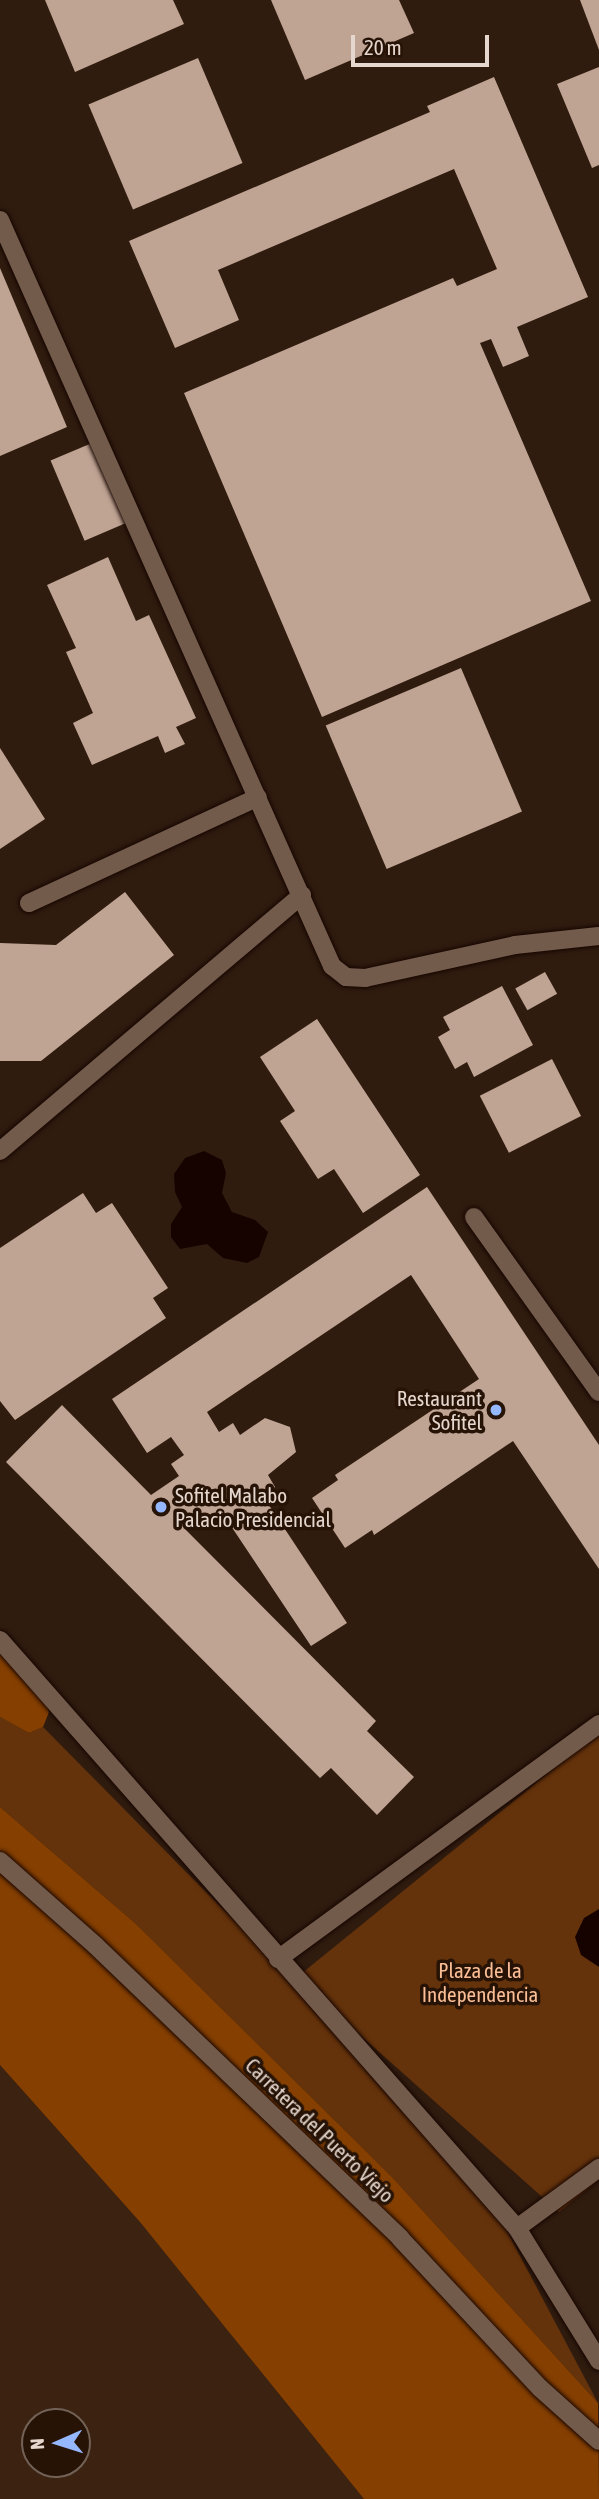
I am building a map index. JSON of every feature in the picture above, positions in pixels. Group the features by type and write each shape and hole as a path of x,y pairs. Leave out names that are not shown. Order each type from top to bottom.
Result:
{"street":[{"path":"0,220 332,966 346,977 365,978 515,945 599,936"},
{"path":"29,904 258,797"},
{"path":"0,1151 302,895"},
{"path":"474,1217 599,1392"},
{"path":"0,1640 517,2228 599,2361"},
{"path":"278,1959 599,1724"},
{"name":"Carretera del Puerto Viejo","path":"0,1861 96,1946 400,2238 540,2388 599,2441"},
{"path":"517,2228 599,2168"}],"shaded area":[{"path":"204,1151 222,1160 226,1173 222,1193 232,1212 255,1220 268,1232 259,1257 247,1263 223,1258 207,1244 180,1249 171,1237 171,1224 182,1207 175,1192 174,1174 185,1158"},
{"path":"0,1650 42,1693 49,1712 43,1727 29,1733 0,1717"},
{"path":"0,1807 136,1924 392,2177 598,2403 599,2499 364,2499 140,2222 0,2065"},
{"path":"599,1909 599,1967 581,1955 575,1937 584,1918"},
{"path":"0,2065 140,2222 364,2499 0,2499"}],"green space":[{"path":"0,1717 29,1733 43,1727 285,1972 502,2222 598,2403 392,2177 136,1924 0,1807"},
{"name":"Plaza de la Independencia","path":"599,1732 599,2180 559,2212 296,1978"}],"building":[{"path":"45,0 173,0 184,24 75,72"},
{"path":"271,0 399,0 414,33 305,80"},
{"path":"580,0 599,0 599,50"},
{"path":"198,58 243,163 133,209 88,104"},
{"path":"599,67 599,165 592,168 557,84"},
{"path":"494,77 588,297 517,327 529,356 503,367 491,339 480,343 591,601 322,717 184,393 453,278 457,286 497,269 454,169 218,270 239,320 175,348 129,241 430,112 427,106"},
{"path":"0,268 67,427 0,456"},
{"path":"92,443 126,523 85,541 51,461"},
{"path":"108,557 136,621 149,615 196,718 176,727 185,744 165,753 158,736 92,765 73,723 93,713 66,652 76,648 47,585"},
{"path":"461,668 522,812 387,869 326,725"},
{"path":"0,748 45,819 0,849"},
{"path":"125,892 174,955 41,1061 0,1061 0,943 56,945"},
{"path":"545,972 557,994 527,1010 515,988"},
{"path":"502,986 533,1045 474,1077 467,1062 455,1069 438,1037 450,1030 443,1017"},
{"path":"317,1019 420,1175 363,1213 334,1169 318,1179 280,1121 295,1111 260,1057"},
{"path":"552,1059 581,1116 509,1153 480,1096"},
{"name":"Sofitel Malabo Palacio Presidencial","path":"427,1187 599,1445 599,1569 513,1441 374,1535 372,1530 345,1548 312,1498 338,1480 335,1475 479,1379 411,1275 207,1412 219,1432 233,1423 240,1435 265,1418 290,1427 296,1452 268,1475 275,1487 263,1496 347,1623 311,1646 227,1520 214,1528 206,1517 186,1530 376,1721 367,1731 414,1777 377,1815 331,1768 320,1778 6,1462 62,1405 151,1495 179,1476 171,1464 184,1455 171,1437 147,1453 112,1399"},
{"path":"83,1193 96,1213 112,1203 168,1288 153,1298 166,1318 15,1420 0,1401 0,1248"}],"place":[{"name":"Restaurant Sofitel","path":"496,1410"},
{"name":"Sofitel Malabo Palacio Presidencial","path":"161,1507"}]}
